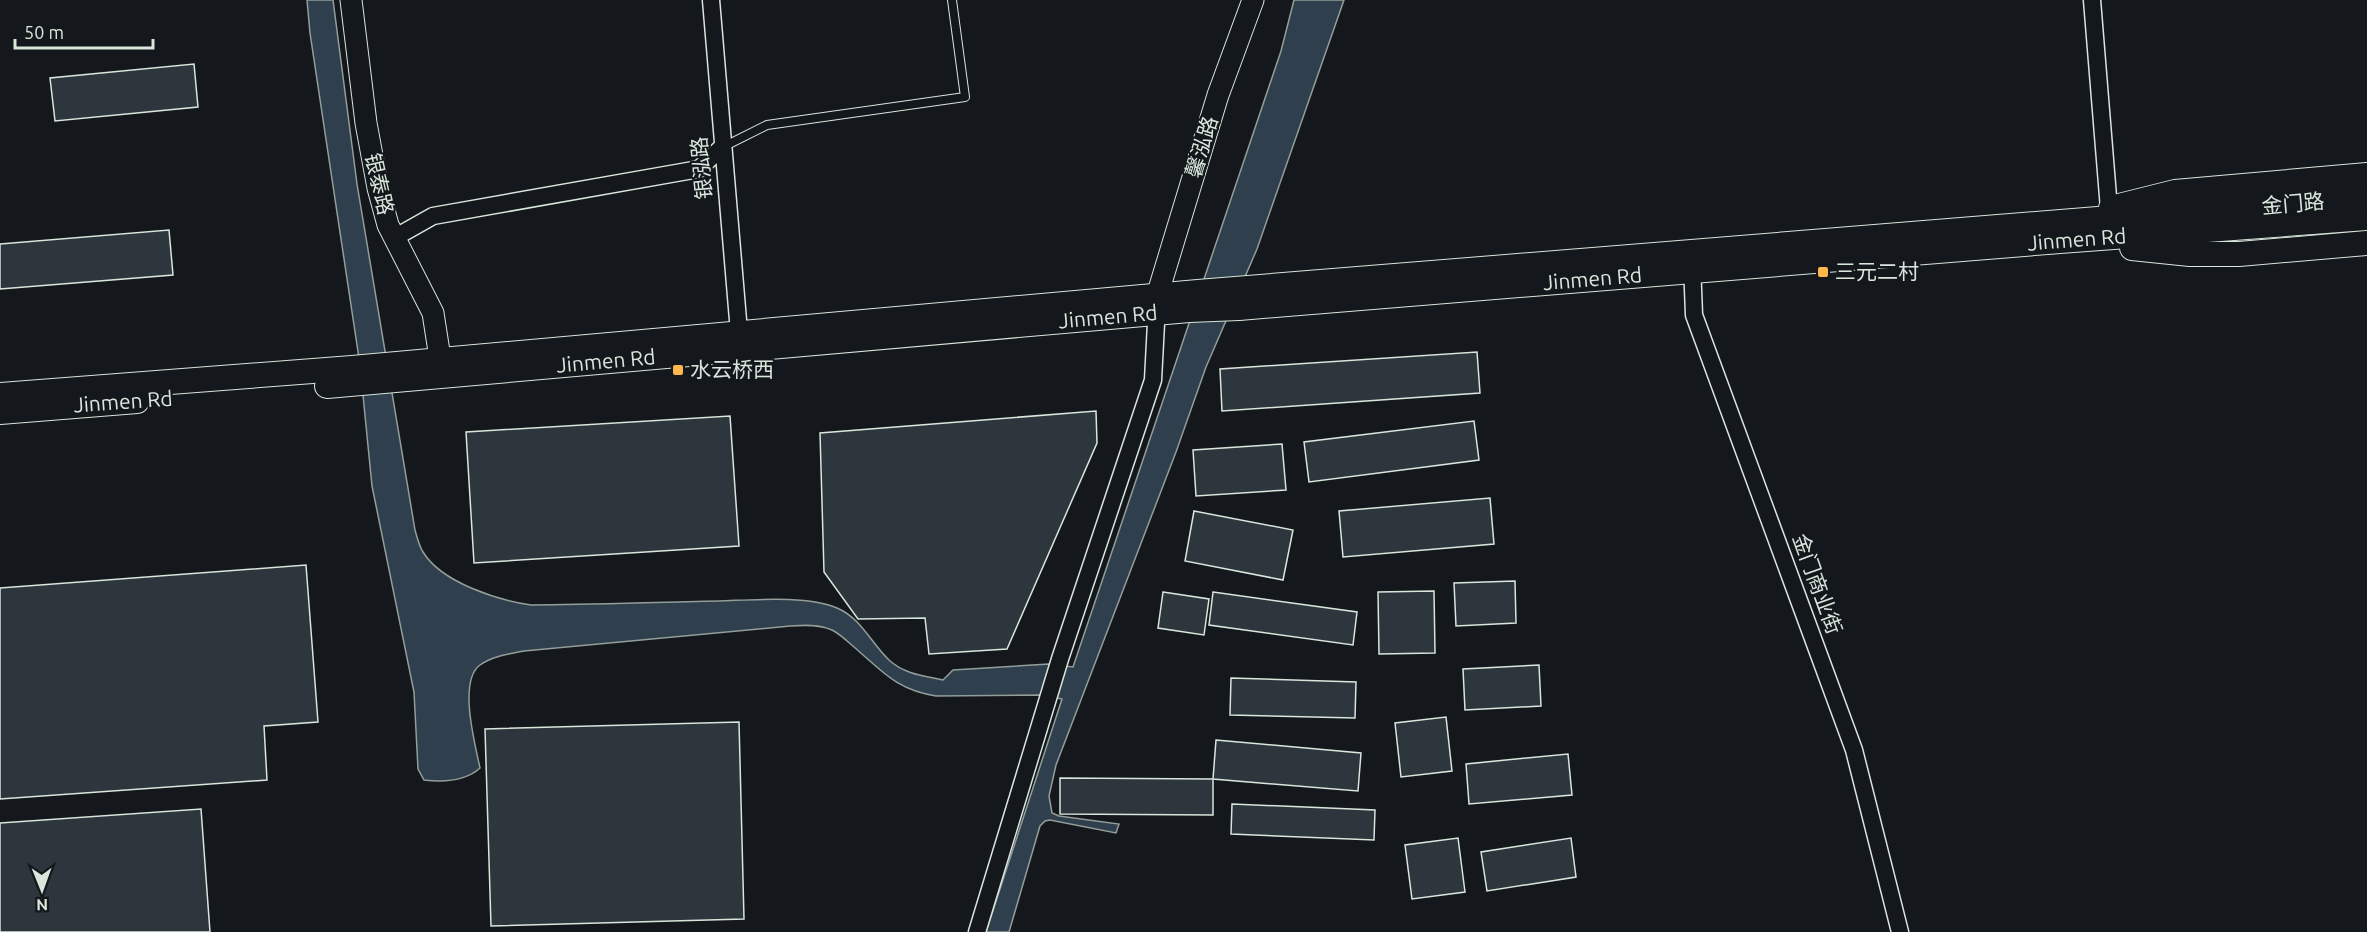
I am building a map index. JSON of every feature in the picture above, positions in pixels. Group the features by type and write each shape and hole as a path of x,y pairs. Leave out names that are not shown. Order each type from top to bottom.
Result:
{"main road":[{"path":"2060,232 2109,209 2175,192 2367,175"},
{"name":"金门路","path":"2219,220 2367,197"},
{"name":"金门路","path":"2219,220 2367,218"},
{"name":"Jinmen Rd","path":"0,412 352,376 1157,304 2219,220"},
{"path":"2060,232 2213,254 2367,243"},
{"name":"Jinmen Rd","path":"400,372 440,358 739,332 1157,304"},
{"name":"Jinmen Rd","path":"0,395 352,376"}],"street":[{"name":"银泰路","path":"351,0 371,155 382,206 394,238 433,313 440,358"},
{"name":"银泓路","path":"711,0 739,332"},
{"name":"馨泓路","path":"1157,304 1218,95 1253,0"},
{"path":"2092,0 2109,209"},
{"path":"394,238 433,216 699,169 722,147"},
{"name":"金门商业街","path":"1692,262 1694,315 1854,750 1900,932"},
{"path":"976,932 1060,659 1153,380 1157,304"}],"lane":[{"path":"722,147 766,125 965,97 952,0"}],"water":[{"path":"307,0 333,0 357,184 415,530 422,550 432,563 443,573 472,588 503,599 531,605 779,599 825,604 853,618 895,665 914,674 943,680 953,670 1049,664 1073,667 1281,51 1294,0 1344,0 1257,249 1206,367 1176,452 1056,765 1049,796 1052,813 1059,816 1119,824 1116,833 1050,820 1045,821 1040,826 1009,932 986,932 1062,699 1042,695 936,696 922,693 891,679 841,636 822,627 790,626 524,651 490,659 473,673 470,684 470,714 480,768 468,776 454,780 424,780 418,769 414,692 372,486 360,365"}],"building":[{"path":"194,64 198,107 55,121 50,78"},
{"path":"169,230 173,275 0,289 0,244"},
{"path":"1477,352 1480,393 1222,411 1220,369"},
{"path":"1096,411 1097,443 1007,649 929,654 925,618 858,619 824,572 820,433"},
{"path":"730,416 739,546 474,563 466,432"},
{"path":"1474,421 1479,460 1309,482 1304,442"},
{"path":"1282,444 1286,490 1196,496 1193,450"},
{"path":"1490,498 1494,544 1343,557 1339,511"},
{"path":"1194,511 1293,530 1283,580 1185,561"},
{"path":"306,565 318,722 264,726 267,780 0,799 0,588"},
{"path":"1515,581 1516,623 1456,626 1454,583"},
{"path":"1434,591 1435,653 1379,654 1378,592"},
{"path":"1163,592 1209,599 1204,635 1158,628"},
{"path":"1213,592 1357,612 1353,645 1209,625"},
{"path":"1539,665 1541,706 1465,710 1463,669"},
{"path":"1231,678 1356,682 1355,718 1230,715"},
{"path":"1446,717 1452,771 1401,777 1395,723"},
{"path":"739,722 744,919 491,926 485,729"},
{"path":"1216,740 1361,753 1358,791 1213,779"},
{"path":"1568,754 1572,795 1469,804 1466,764"},
{"path":"1060,778 1213,779 1213,815 1060,814"},
{"path":"1232,804 1375,810 1374,840 1231,834"},
{"path":"201,809 210,932 0,932 0,823"},
{"path":"1458,838 1465,892 1412,899 1405,845"},
{"path":"1571,838 1576,877 1487,891 1481,852"}],"place":[{"name":"三元二村","path":"1823,272"},
{"name":"水云桥西","path":"678,370"}]}
